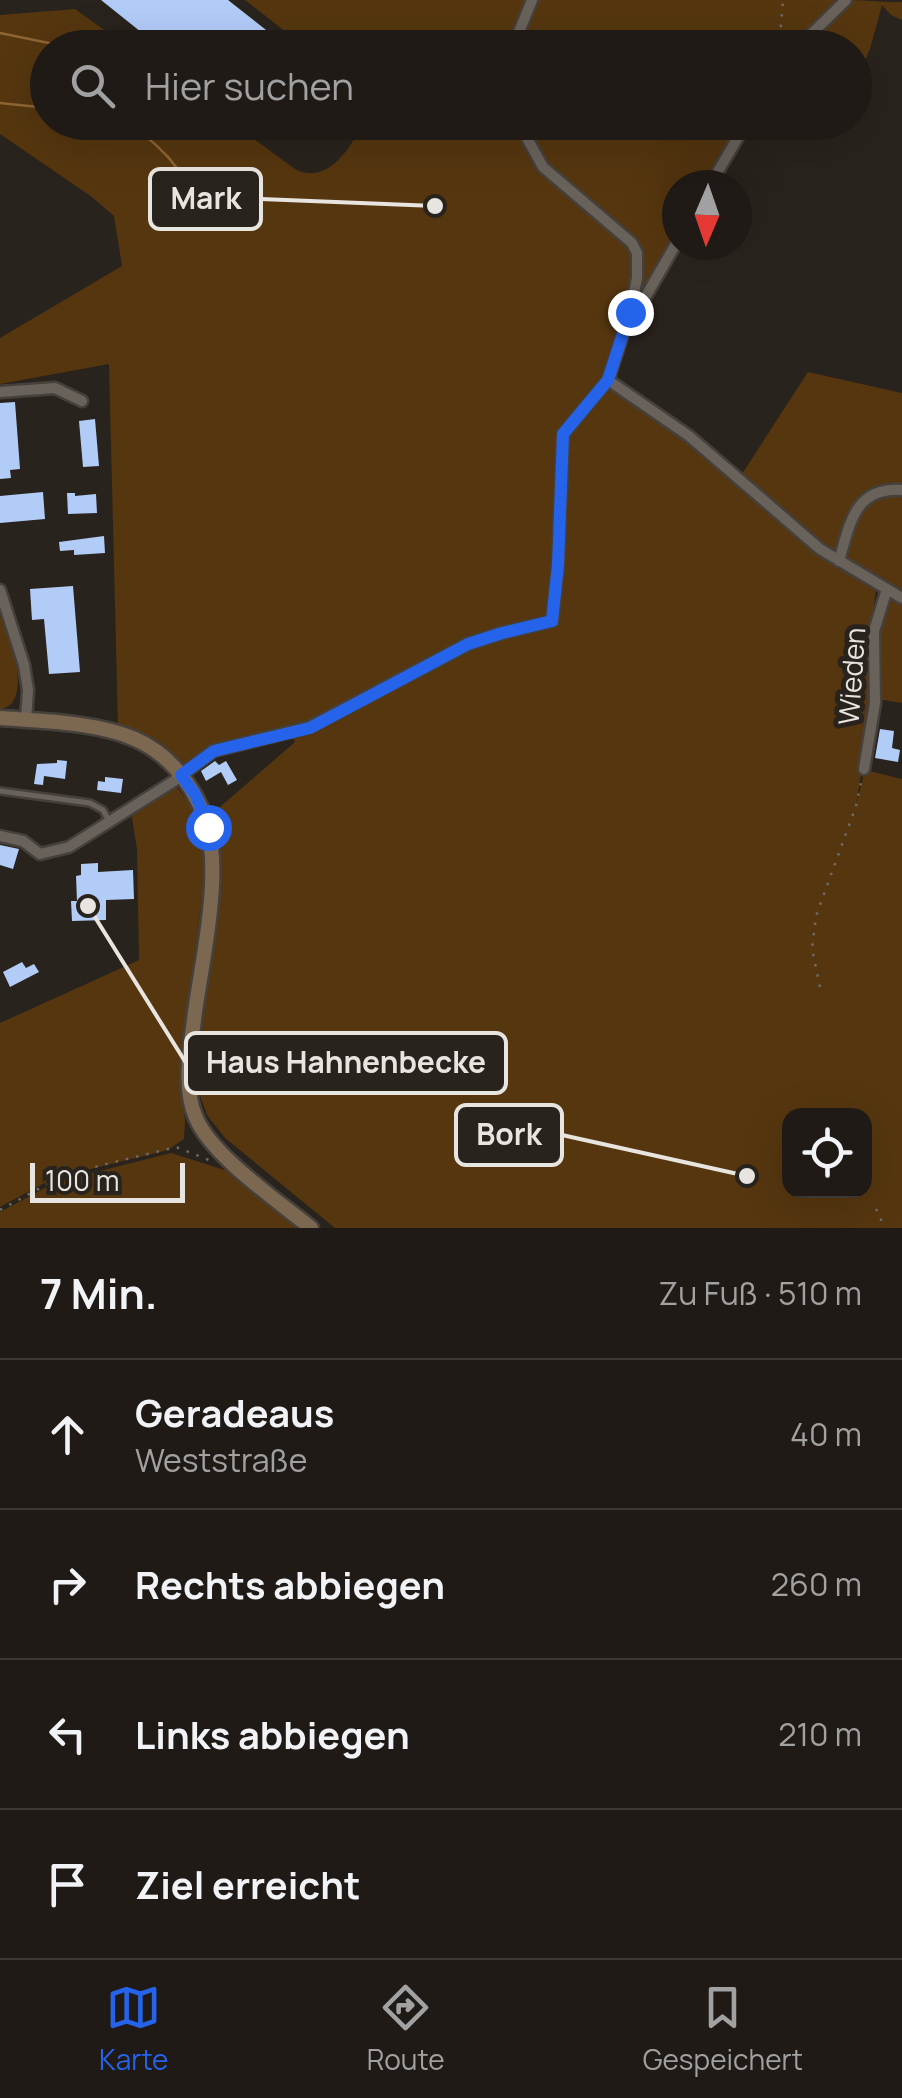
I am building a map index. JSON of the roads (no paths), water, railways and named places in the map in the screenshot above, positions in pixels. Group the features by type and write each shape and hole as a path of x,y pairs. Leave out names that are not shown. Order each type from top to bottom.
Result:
{"main road":[{"path":"0,718 125,735 167,759 196,796 208,827 212,867 192,1040 192,1107 212,1142 310,1228"}],"street":[{"path":"520,30 532,0"},
{"path":"815,30 846,0"},
{"path":"0,836 23,841 40,854 69,847 214,751 310,728 468,644 552,621 563,434 608,380 630,312 638,266 632,242 543,167 528,140"},
{"path":"719,170 736,140"},
{"path":"630,312 642,303 667,260"},
{"path":"608,380 689,436 820,549 902,598"},
{"path":"0,392 55,388 82,401"},
{"path":"838,560 858,506 881,491 902,490"},
{"name":"Wieden","path":"864,769 875,703 874,631 888,589"},
{"path":"0,590 24,666 28,690 26,720"}],"lane":[{"path":"0,791 90,803 102,810 110,822"}],"waterway":[{"path":"0,33 30,39"},
{"path":"0,103 30,106"},
{"path":"150,140 190,180"}],"place":[{"name":"Mark","path":"435,206"},
{"name":"Haus Hahnenbecke","path":"88,906"},
{"name":"Bork","path":"747,1176"}]}
